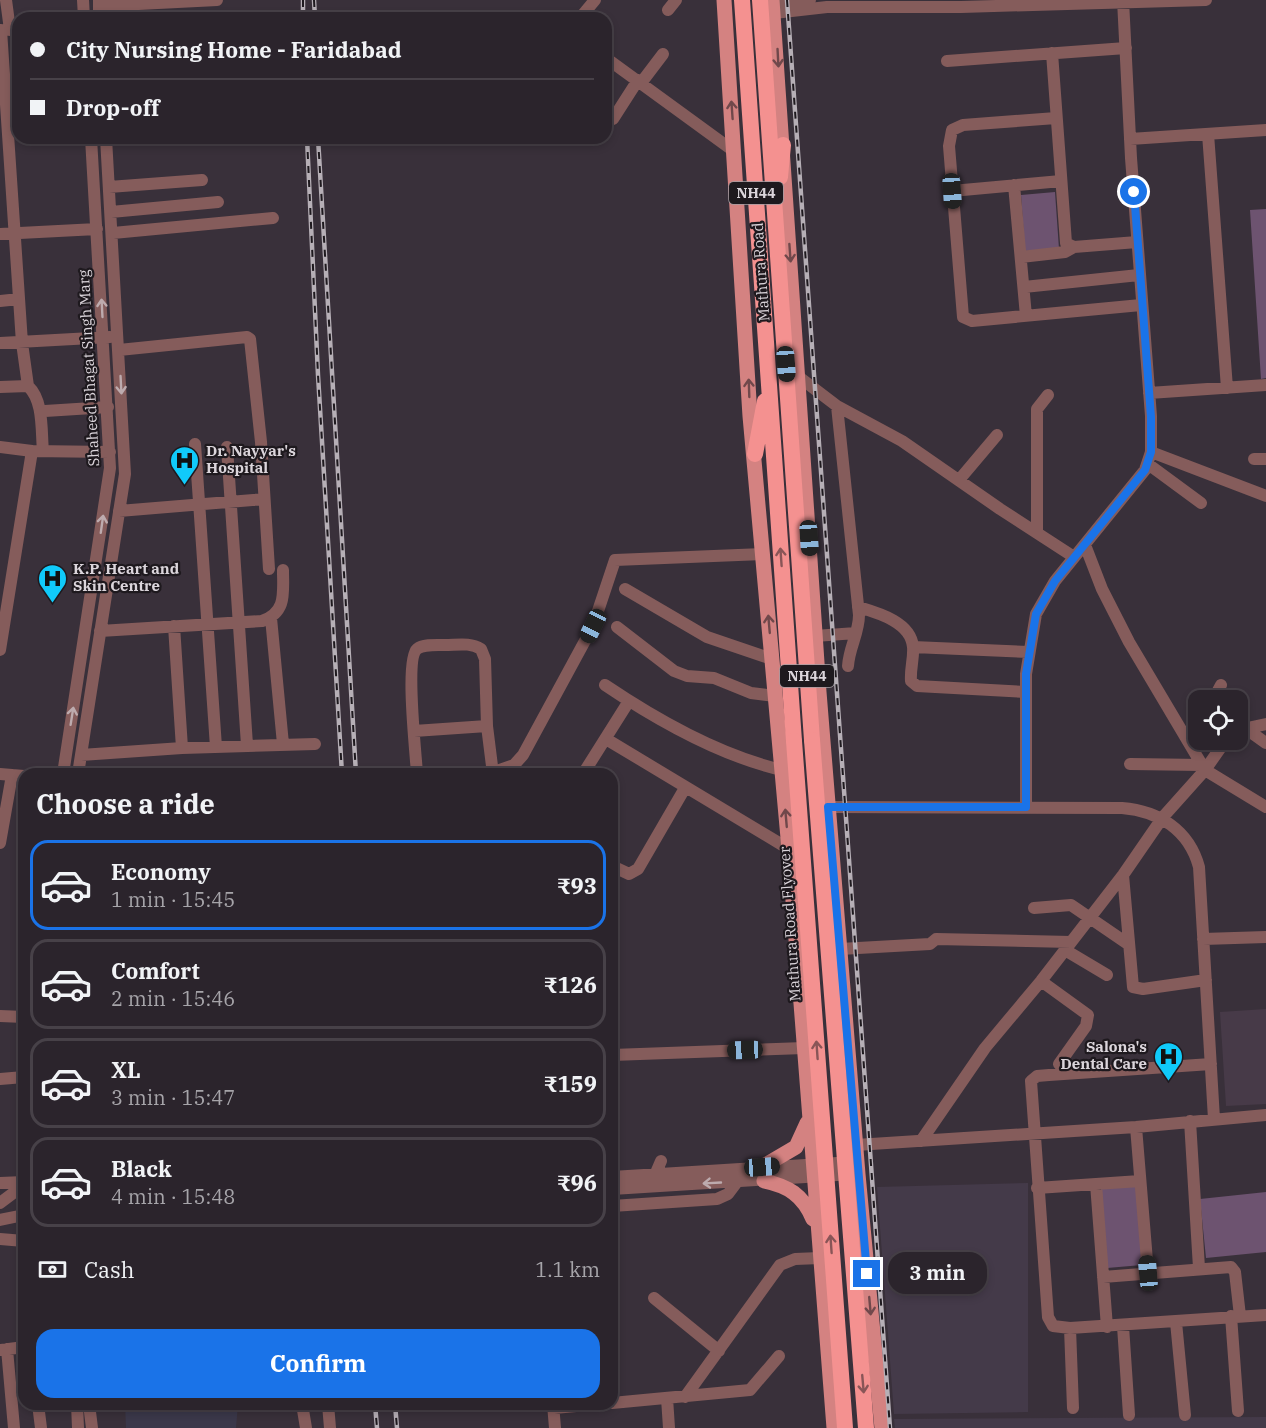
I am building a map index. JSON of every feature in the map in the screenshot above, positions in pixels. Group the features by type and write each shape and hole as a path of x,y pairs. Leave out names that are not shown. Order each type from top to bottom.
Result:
{"highway":[{"name":"Mathura Road","path":"742,0 771,417"},
{"name":"Mathura Road","path":"760,0 803,612"},
{"path":"776,230 783,146"},
{"path":"755,454 769,386"},
{"name":"Mathura Road Flyover","path":"771,417 845,1428"},
{"path":"803,612 819,692"},
{"name":"NH44","path":"803,612 866,1428"}],"main road":[{"path":"724,0 750,416 789,849 812,1171 834,1428"},
{"path":"773,5 819,692 852,1103 882,1428"},
{"path":"808,1111 830,1115 848,1110 852,1103"},
{"path":"808,1111 805,1132 796,1147 763,1174 797,1193 809,1208 817,1227"},
{"path":"816,1211 822,1204 832,1200 843,1200 861,1208"}],"street":[{"path":"0,650 38,451 39,412 33,391 28,386 22,343 16,233 2,74 7,30 6,0"},
{"path":"99,8 218,0"},
{"path":"585,12 595,0"},
{"path":"773,5 810,0"},
{"path":"773,5 827,7 937,3 1206,0"},
{"path":"1026,807 1028,652 1036,614 1047,592 1149,458 1149,393 1139,275 1123,1"},
{"path":"947,60 1126,48"},
{"path":"1052,53 1065,240 1074,247"},
{"path":"612,119 663,54"},
{"path":"612,62 735,152"},
{"path":"1056,118 956,126 949,136 963,317 972,321 1141,305"},
{"path":"1130,139 1266,130"},
{"path":"1208,134 1227,388"},
{"name":"Shaheed Bhagat Singh Marg","path":"64,768 98,552 110,452 91,144"},
{"name":"Shaheed Bhagat Singh Marg","path":"79,768 119,511 125,454 106,144"},
{"path":"109,187 202,180"},
{"path":"952,191 1061,181"},
{"path":"1014,185 1026,316"},
{"path":"111,212 218,202"},
{"path":"113,233 273,218"},
{"path":"0,234 97,229"},
{"path":"1021,257 1065,252 1074,247 1137,242"},
{"path":"1024,287 1139,275"},
{"path":"0,300 19,299"},
{"path":"0,344 118,337"},
{"path":"119,350 249,337 261,442 269,569"},
{"path":"799,377 837,406 886,431 1074,557"},
{"path":"1149,393 1266,385"},
{"path":"0,387 28,386"},
{"path":"1037,533 1037,409 1048,395"},
{"path":"837,406 859,625 850,649 848,666"},
{"path":"45,411 108,407"},
{"path":"959,480 997,435"},
{"path":"195,444 216,747"},
{"path":"0,447 38,451 110,452"},
{"path":"227,447 247,745"},
{"path":"1149,458 1266,496"},
{"path":"1149,458 1202,503"},
{"path":"119,511 264,500"},
{"path":"1085,545 1102,589 1129,642 1188,741"},
{"path":"507,768 514,765 523,755 593,626 615,560 763,554"},
{"path":"283,570 283,602 271,618 283,744"},
{"path":"625,589 707,637 772,659"},
{"path":"858,607 880,613 903,628 912,638 911,681 917,686 1026,692"},
{"path":"100,631 238,624 271,618"},
{"path":"174,626 182,748"},
{"path":"617,627 674,671 687,676 714,678 751,693 775,696"},
{"path":"815,636 856,633"},
{"path":"417,768 412,663 417,649 424,646 465,644 481,649 485,659 487,726 492,768"},
{"path":"913,647 1028,652"},
{"path":"605,685 629,701 728,753 782,770"},
{"path":"1218,690 1221,685"},
{"path":"587,768 629,701"},
{"path":"1248,728 1266,724"},
{"path":"414,731 487,726"},
{"path":"1248,733 1266,743"},
{"path":"606,739 789,849"},
{"path":"81,755 182,748 315,744"},
{"path":"1193,750 1203,767 1266,807"},
{"path":"921,1141 985,1048 1041,981 1123,875 1162,817 1217,750"},
{"path":"1130,764 1203,767"},
{"path":"0,843 12,775"},
{"path":"618,869 629,874 638,869 685,788"},
{"path":"828,807 1122,808 1142,810 1162,817 1176,829 1196,853 1199,867 1214,1119"},
{"path":"1123,875 1133,987 1143,988 1206,980"},
{"path":"1034,908 1071,905 1128,944"},
{"path":"1203,939 1266,937"},
{"path":"840,949 930,944 936,939 1068,946 1107,975"},
{"path":"1041,981 1088,1015 1086,1026 1059,1064"},
{"path":"0,1016 18,1017"},
{"path":"618,1055 804,1048"},
{"path":"1211,1064 1037,1076 1030,1081 1048,1317 1053,1326 1070,1328 1266,1315"},
{"path":"0,1079 18,1078"},
{"path":"856,1145 1136,1127 1266,1114"},
{"path":"1190,1121 1199,1268"},
{"path":"1136,1127 1148,1273"},
{"path":"655,1174 661,1161"},
{"path":"618,1177 655,1174 763,1174 858,1168"},
{"path":"618,1189 737,1182 763,1174"},
{"path":"1037,1188 1140,1181"},
{"path":"618,1206 717,1198 728,1194 737,1182"},
{"path":"0,1183 18,1183"},
{"path":"1096,1185 1107,1327"},
{"path":"0,1203 18,1188"},
{"path":"0,1220 18,1216"},
{"path":"0,1239 18,1241"},
{"path":"685,1397 780,1265 795,1259 820,1258"},
{"path":"1103,1277 1199,1268 1228,1267 1233,1269 1238,1411"},
{"path":"654,1298 719,1351"},
{"path":"1176,1322 1185,1414"},
{"path":"1123,1326 1129,1415"},
{"path":"1070,1328 1073,1408"},
{"path":"14,1428 3,1350 18,1348"},
{"path":"618,1402 750,1390 779,1356"},
{"path":"667,1398 669,1428"},
{"path":"39,1410 41,1428"},
{"path":"77,1410 78,1428"},
{"path":"90,1410 92,1428"},
{"path":"303,1410 306,1428"},
{"path":"328,1410 330,1428"},
{"path":"554,1410 555,1428"}],"shaded area":[{"path":"1055,192 1059,249 1025,251 1021,195"},
{"path":"1266,209 1266,378 1261,379 1250,210"},
{"path":"1266,1009 1266,1104 1226,1106 1220,1012"},
{"path":"1028,1183 1028,1412 894,1414 877,1187"},
{"path":"1136,1186 1142,1265 1107,1268 1101,1189"},
{"path":"1266,1192 1266,1252 1206,1258 1200,1199"},
{"path":"125,1410 238,1410 236,1428 126,1428"},
{"path":"1266,1417 1266,1428 895,1428 894,1419"}],"railway":[{"path":"303,0 303,12"},
{"path":"314,0 315,12"},
{"path":"787,0 890,1428"},
{"path":"307,144 318,375 342,768"},
{"path":"318,144 356,768"},
{"path":"376,1410 377,1428"},
{"path":"396,1410 397,1428"}],"place":[{"name":"Dr. Nayyar's Hospital","path":"185,486"},
{"name":"K.P. Heart and Skin Centre","path":"52,604"},
{"name":"Salona's Dental Care","path":"1168,1082"}],"route":[{"path":"867,1274 828,807 1026,807 1026,674 1036,614 1055,581 1142,475 1151,452 1151,417 1134,192"}]}
